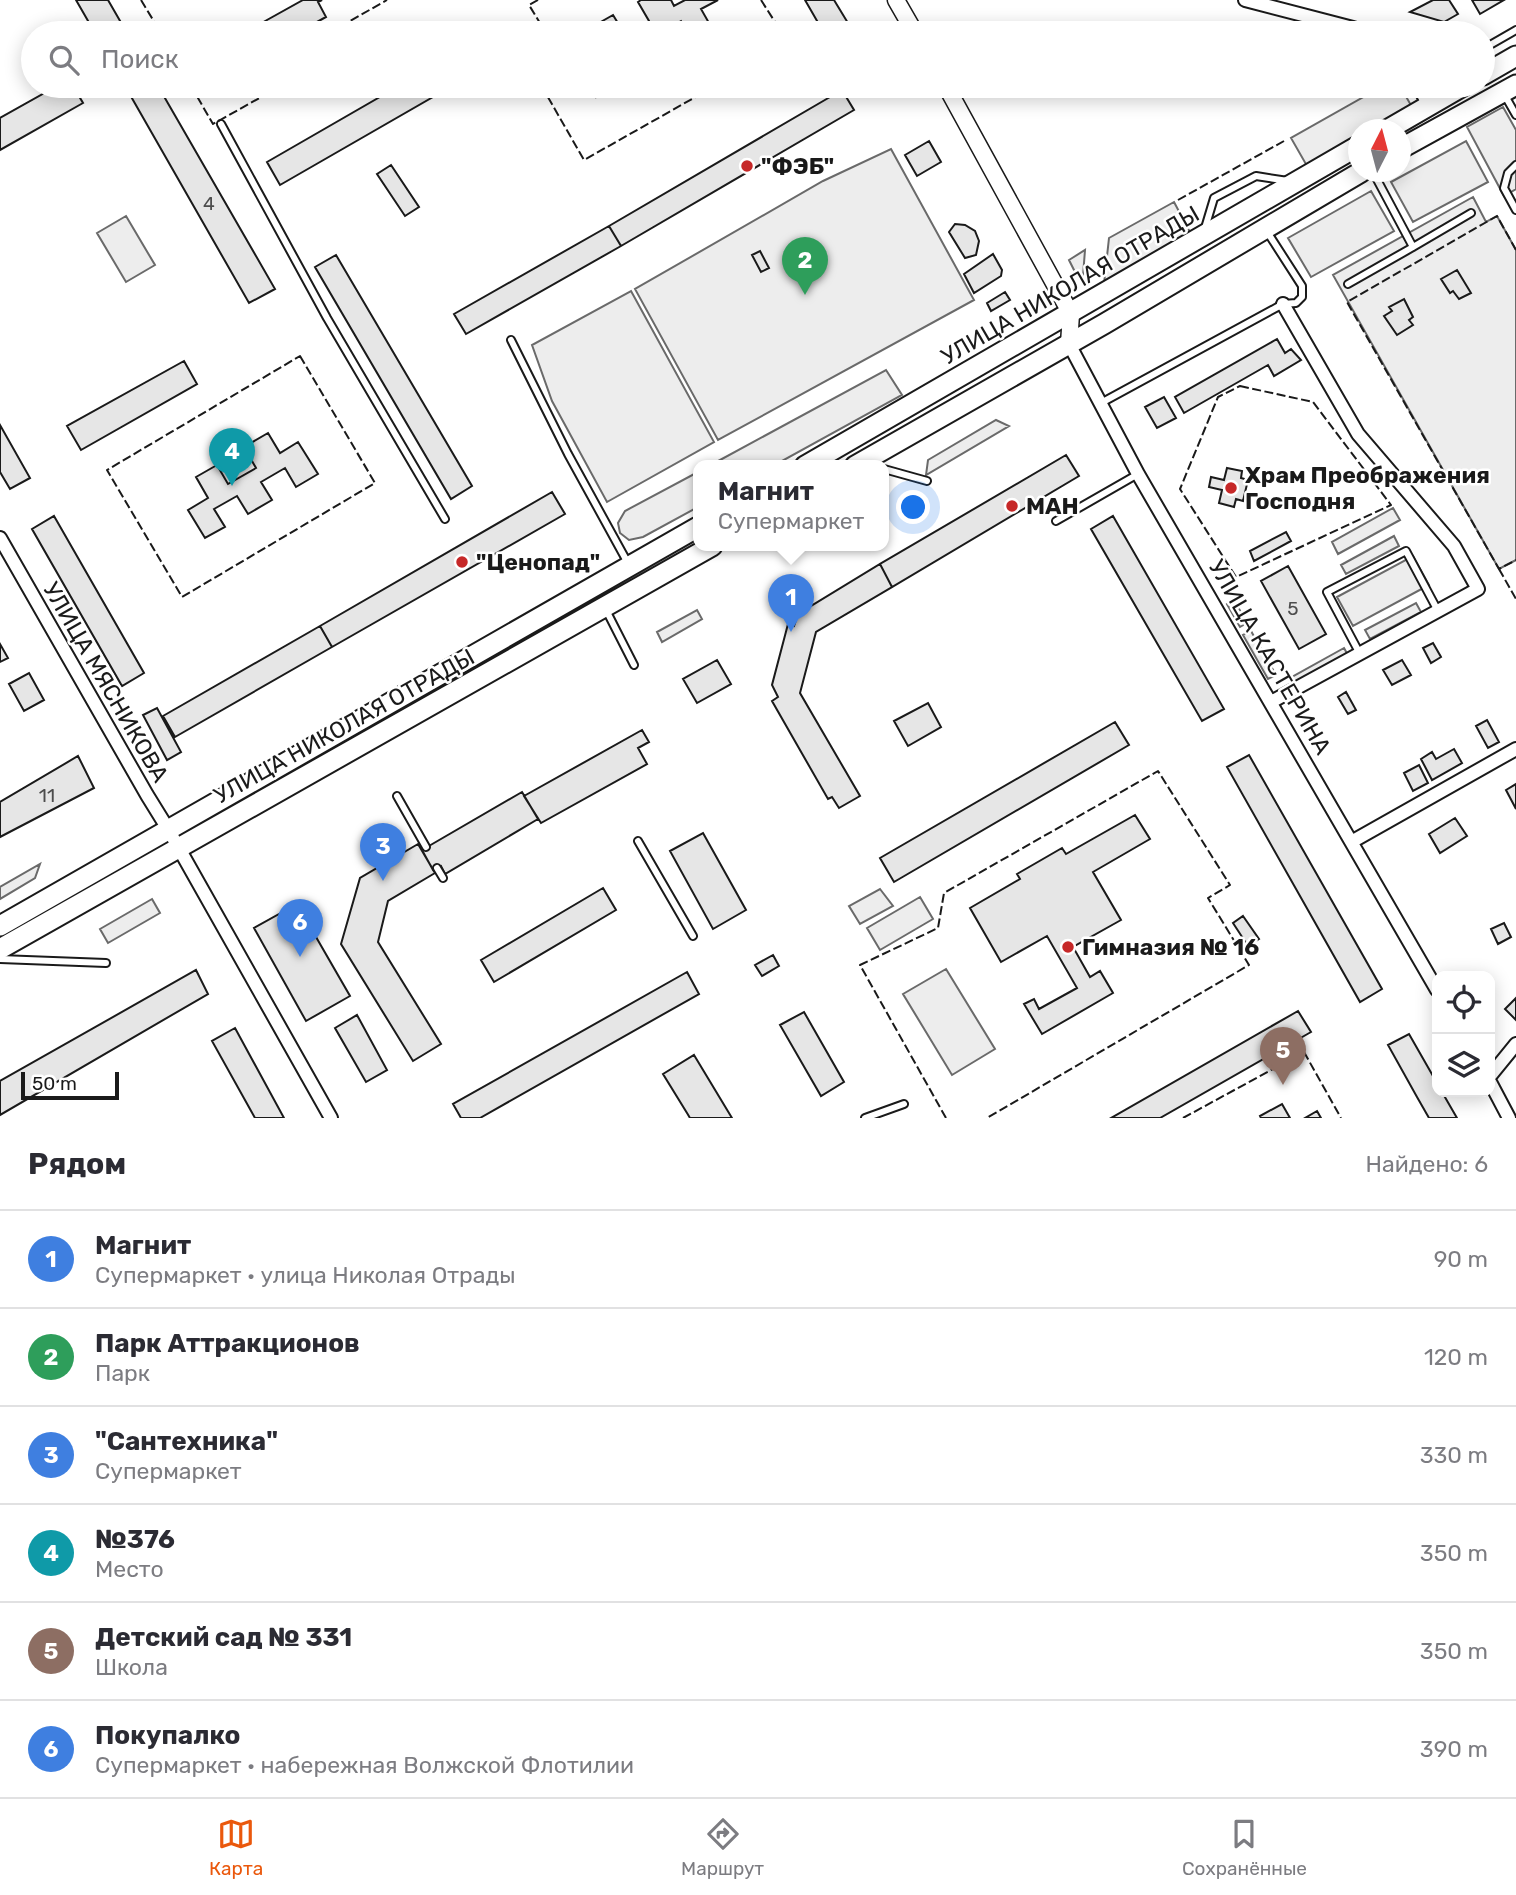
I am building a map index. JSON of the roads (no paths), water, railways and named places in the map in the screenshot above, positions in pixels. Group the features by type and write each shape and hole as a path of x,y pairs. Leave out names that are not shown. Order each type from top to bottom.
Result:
{"main road":[{"path":"1495,68 1516,56"},
{"path":"1405,119 1442,98"},
{"path":"1411,143 1493,98"},
{"name":"УЛИЦА НИКОЛАЯ ОТРАДЫ","path":"815,460 1348,152"},
{"path":"871,460 1348,180"},
{"name":"УЛИЦА НИКОЛАЯ ОТРАДЫ","path":"0,926 693,530"},
{"name":"УЛИЦА НИКОЛАЯ ОТРАДЫ","path":"0,949 703,551"}],"street":[{"path":"896,0 908,21"},
{"path":"1245,0 1329,21"},
{"path":"953,98 1070,314 1069,344"},
{"path":"1425,98 1429,105"},
{"path":"1271,702 1478,589 1454,546 1358,434 1283,304"},
{"name":"УЛИЦА КАСТЕРИНА","path":"1069,344 1138,474 1432,981"},
{"name":"УЛИЦА МЯСНИКОВА","path":"0,538 169,829 331,1118"},
{"path":"1353,841 1516,750"},
{"path":"1495,1070 1516,1044"},
{"path":"1495,1092 1508,1118"}],"lane":[{"path":"1495,42 1516,30"},
{"path":"1509,89 1516,115"},
{"path":"221,124 327,318 445,519"},
{"path":"1516,165 1508,173 1504,188 1516,209"},
{"path":"1203,237 1214,198 1256,176 1297,182"},
{"path":"1378,182 1413,247"},
{"path":"1348,284 1471,213"},
{"path":"1100,404 1283,304 1296,303 1302,297 1303,289 1265,228"},
{"path":"511,341 629,566"},
{"path":"889,470 927,481"},
{"path":"1056,521 1138,474"},
{"path":"1360,654 1327,592 1406,551 1438,611"},
{"path":"604,607 634,665"},
{"path":"397,796 426,848"},
{"path":"638,841 693,936"},
{"path":"437,868 443,877"},
{"path":"0,959 106,963"},
{"path":"865,1118 904,1104"}],"place":[{"name":"\"ФЭБ\"","path":"747,166"},
{"name":"Парк Аттракционов","path":"805,295"},
{"name":"№376","path":"232,486"},
{"name":"Храм Преображения Господня","path":"1231,488"},
{"name":"МАН","path":"1012,506"},
{"name":"\"Ценопад\"","path":"462,562"},
{"name":"Магнит","path":"791,632"},
{"name":"\"Сантехника\"","path":"383,881"},
{"name":"Гимназия № 16","path":"1068,947"},
{"name":"Покупалко","path":"300,957"},
{"name":"Детский сад № 331","path":"1283,1085"}]}
